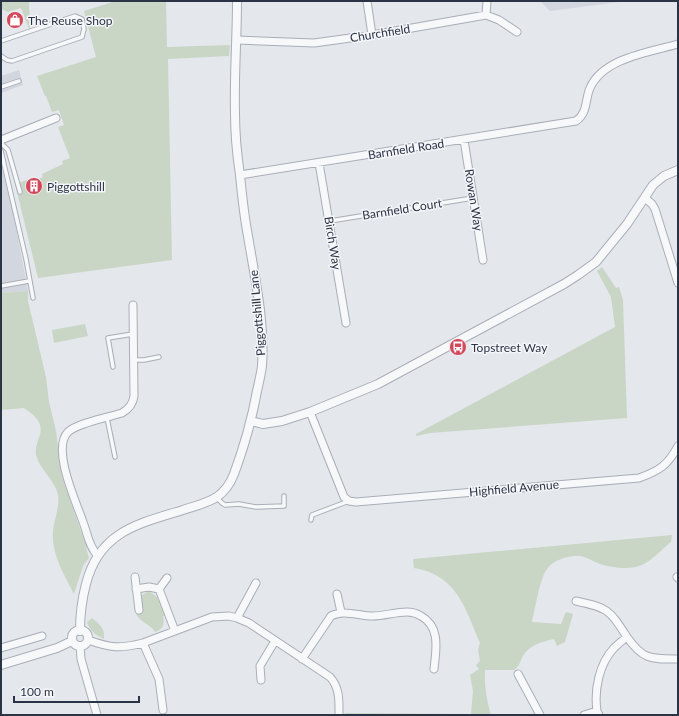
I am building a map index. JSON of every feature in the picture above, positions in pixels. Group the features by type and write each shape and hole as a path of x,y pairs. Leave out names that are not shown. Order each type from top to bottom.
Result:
{"street":[{"name":"Piggottshill Lane","path":"80,631 83,595 90,570 97,555 114,537 122,532 156,518 206,504 217,498 225,491 230,483 251,421 262,367 262,340 258,291 247,234 235,114 237,1"},
{"path":"366,1 372,34"},
{"path":"487,1 486,15 499,20 517,32"},
{"name":"Churchfield","path":"237,40 314,42 486,15"},
{"name":"Barnfield Road","path":"240,175 576,121 584,111 587,96 594,80 608,67 630,57 678,44"},
{"path":"1,140 56,118"},
{"name":"Rowan Way","path":"464,140 483,260"},
{"name":"Birch Way","path":"319,163 346,323"},
{"path":"251,421 263,424 282,421 310,412 378,384 578,275 606,251 658,181 678,170"},
{"path":"645,198 655,209 678,283"},
{"path":"97,555 91,548 73,497 64,464 62,452 63,442 66,434 71,430 127,410 133,402 133,304"},
{"path":"310,412 344,497 349,501"},
{"name":"Highfield Avenue","path":"349,501 356,502 639,478 654,472 666,464 678,446"},
{"path":"135,577 138,610"},
{"path":"159,589 167,578"},
{"path":"237,618 256,583"},
{"path":"136,589 159,589"},
{"path":"159,589 175,631"},
{"path":"337,594 341,612"},
{"path":"576,601 595,605 608,611 634,647 645,656 656,658 678,658"},
{"path":"302,659 331,616 341,612 374,616 407,612 415,613 425,618 430,623 436,636 434,669"},
{"path":"88,640 116,648 126,648 212,617 229,616 237,618 249,623 330,677 338,692 339,715"},
{"path":"1,665 57,648 72,641 74,634 80,631 86,633 88,640"},
{"path":"1,648 42,636"},
{"path":"584,715 598,713 596,700 601,672 614,648 627,637"},
{"path":"72,641 74,644 80,646 85,644 88,640"},
{"path":"261,680 260,666 275,641"},
{"path":"143,643 159,679 163,710"},
{"path":"80,646 81,659 97,715"},
{"path":"518,674 540,715"}],"lane":[{"path":"1,41 75,16 82,19 84,29 82,37 12,61 1,56"},
{"path":"1,87 19,81"},
{"path":"1,143 8,150 20,192"},
{"path":"1,151 33,298"},
{"path":"1,176 6,175"},
{"name":"Barnfield Court","path":"330,221 474,198"},
{"path":"1,286 29,281"},
{"path":"113,367 108,338 133,334"},
{"path":"134,360 159,357"},
{"path":"107,418 115,457"},
{"path":"217,498 225,505 238,504 256,507 284,506 284,496"},
{"path":"311,520 312,515 349,501"}],"shaded area":[{"path":"540,1 627,1 550,11"},
{"path":"19,70 23,85 1,93 1,76"},
{"path":"1,164 13,212 28,291 1,293"}],"green space":[{"path":"1,1 29,1 30,28 29,29 21,8 8,12 1,9"},
{"path":"116,1 166,1 167,47 230,45 229,56 168,59 172,260 38,278 15,184 30,179 31,183 43,177 42,174 63,164 62,161 70,158 58,127 64,125 59,110 52,112 37,76 96,57 84,11"},
{"path":"602,267 616,288 619,287 623,300 627,418 430,433 416,436 416,434 615,327 611,297 597,271"},
{"path":"28,291 28,301 46,377 49,402 56,431 62,477 89,558 83,566 74,594 62,571 54,548 53,531 58,504 58,495 54,485 36,455 36,446 41,428 40,424 35,417 24,408 1,410 1,293"},
{"path":"85,324 88,336 54,343 52,330"},
{"path":"672,535 671,542 650,560 638,567 610,567 588,558 576,556 567,557 553,563 544,573 532,622 561,624 566,612 573,614 565,642 557,646 554,639 533,646 526,652 519,665 514,670 485,670 486,693 491,715 345,715 345,713 471,714 473,691 470,675 479,669 476,665 480,661 478,650 480,643 458,595 440,578 429,572 414,568 413,559"},
{"path":"149,591 157,597 165,616 163,616 163,626 155,632 136,614 142,611 142,595"},
{"path":"92,618 104,632 104,639 90,628 87,622"}],"place":[{"name":"The Reuse Shop","path":"15,20"},
{"name":"Piggottshill","path":"34,186"},
{"name":"Topstreet Way","path":"458,347"}]}
